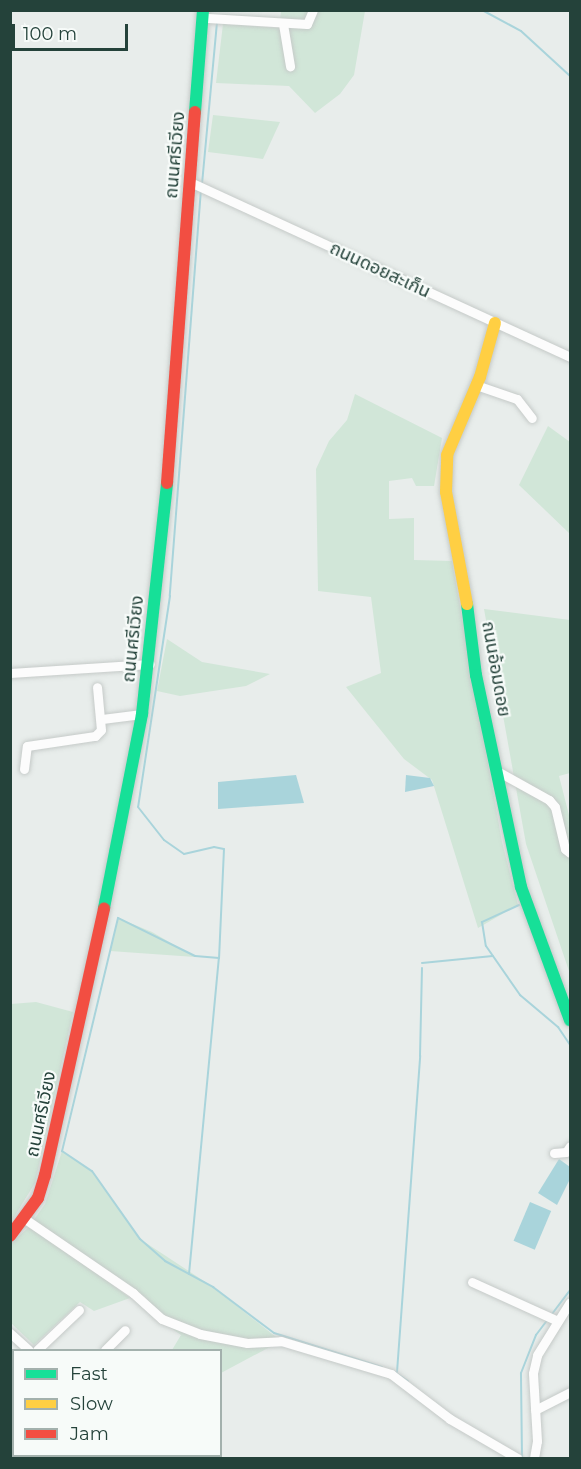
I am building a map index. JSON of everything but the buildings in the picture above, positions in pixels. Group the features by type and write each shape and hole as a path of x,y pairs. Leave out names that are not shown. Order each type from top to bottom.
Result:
{"main road":[{"name":"ถนนศรีเวียง","path":"10,1236 25,1220 45,1176 122,826 142,714 150,664 190,182 211,17"},
{"name":"ถนนอ้อมดอย","path":"495,323 477,385 447,455 446,492 497,771 521,887 570,1020"}],"street":[{"path":"211,17 307,24 313,10"},
{"path":"283,24 290,66"},
{"name":"ถนนดอยสะเก็น","path":"190,182 570,357"},
{"path":"477,385 517,399 532,418"},
{"path":"10,673 150,664"},
{"path":"24,769 27,746 95,736 102,719 97,687"},
{"path":"102,719 142,714"},
{"path":"497,771 549,800 555,807 565,849 570,853"},
{"path":"554,1153 567,1152 570,1146"},
{"path":"25,1220 134,1293 162,1319 200,1334 248,1343 281,1341 392,1374 450,1419 518,1458"},
{"path":"472,1282 558,1321"},
{"path":"534,1458 533,1373 537,1355 568,1306"},
{"path":"568,1306 570,1319"},
{"path":"37,1349 79,1310"},
{"path":"106,1349 125,1330"},
{"path":"10,1333 28,1349"},
{"path":"535,1410 570,1392"}],"green space":[{"path":"281,11 365,11 354,75 340,94 315,113 289,86 216,83 223,24 279,28"},
{"path":"213,115 280,122 263,159 208,152"},
{"path":"355,394 442,438 434,486 416,486 412,478 389,481 389,519 414,518 414,560 452,561 502,842 518,905 478,928 432,780 404,759 346,687 381,673 371,597 318,591 316,469 329,441 347,420"},
{"path":"548,426 570,442 570,534 519,485"},
{"path":"484,609 570,620 570,773 559,776 570,819 570,974 526,844"},
{"path":"167,639 202,662 270,674 246,686 180,696 157,691"},
{"path":"118,918 152,932 195,957 110,951"},
{"path":"36,1002 73,1012 35,1183 11,1222 11,1004"},
{"path":"62,1151 92,1171 140,1239 213,1287 281,1341 222,1372 222,1349 173,1349 181,1335 144,1309 146,1298 33,1221 45,1204"},
{"path":"29,1227 130,1298 94,1311 80,1302 34,1345 11,1323 10,1244"}],"water":[{"path":"296,775 304,803 218,809 218,782"},
{"path":"406,775 430,778 434,786 405,792"},
{"path":"559,1159 570,1167 570,1179 557,1205 538,1193"},
{"path":"530,1202 551,1211 535,1250 514,1241"}],"waterway":[{"path":"482,10 521,31 570,76"},
{"path":"202,184 217,22"},
{"path":"201,189 170,596 138,807 164,840 184,854 214,847 224,849 219,958"},
{"path":"519,905 482,922 486,946 520,995 558,1027 570,1045"},
{"path":"189,1274 219,958 195,956 118,918 62,1151 92,1171 140,1239 165,1261 213,1287 274,1333 382,1367"},
{"path":"422,963 493,956"},
{"path":"397,1372 420,1056 422,968"},
{"path":"552,1314 570,1290"},
{"path":"522,1458 521,1373 536,1335 549,1318"},
{"path":"393,1371 408,1381"}],"traffic: fast":[{"path":"195,112 203,10"},
{"path":"104,908 142,714 167,483"},
{"path":"467,604 476,675 521,887 570,1020"}],"traffic: slow":[{"path":"467,604 446,492 447,455 480,377 495,323"}],"traffic: jam":[{"path":"167,483 195,112"},
{"path":"10,1236 38,1198 45,1175 104,908"}]}
